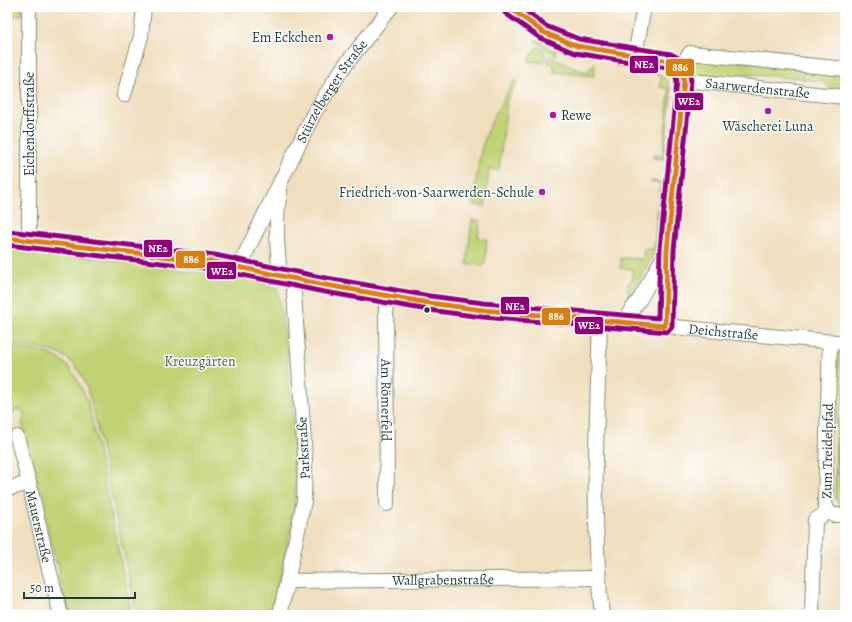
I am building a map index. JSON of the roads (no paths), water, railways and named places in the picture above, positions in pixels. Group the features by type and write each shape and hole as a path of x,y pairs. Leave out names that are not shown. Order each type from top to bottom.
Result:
{"street":[{"name":"Eichendorffstraße","path":"29,7 29,241"},
{"path":"124,95 141,36 144,7"},
{"name":"Stürzelberger Straße","path":"240,266 282,181 304,132 342,69 391,7"},
{"name":"Saarwerdenstraße","path":"509,7 543,32 577,46 669,61 682,73 845,97"},
{"path":"636,55 644,7"},
{"name":"Saarwerdenstraße","path":"682,73 690,52 845,69"},
{"path":"665,326 667,250 682,73"},
{"name":"Stürzelberger Straße","path":"282,181 277,217 276,246 286,277"},
{"name":"Deichstraße","path":"7,238 214,262 386,296 483,310 845,343"},
{"path":"622,322 640,299 667,250"},
{"name":"Parkstraße","path":"280,615 301,520 305,482 305,457 286,277"},
{"name":"Am Römerfeld","path":"386,296 387,504"},
{"path":"600,321 596,534 598,578 602,615"},
{"name":"Zum Treidelpfad","path":"830,341 825,503 828,512 834,515 845,515"},
{"name":"Mauerstraße","path":"17,437 61,615"},
{"path":"7,489 29,483"},
{"name":"Zum Treidelpfad","path":"812,614 815,520 828,512"},
{"name":"Wallgrabenstraße","path":"287,581 598,578"}],"place":[{"name":"Em Eckchen","path":"330,37"},
{"name":"Wäscherei Luna","path":"768,111"},
{"name":"Rewe","path":"553,115"},
{"name":"Friedrich-von-Saarwerden-Schule","path":"542,192"}],"park label":[{"name":"Kreuzgärten","path":"200,361"}]}
